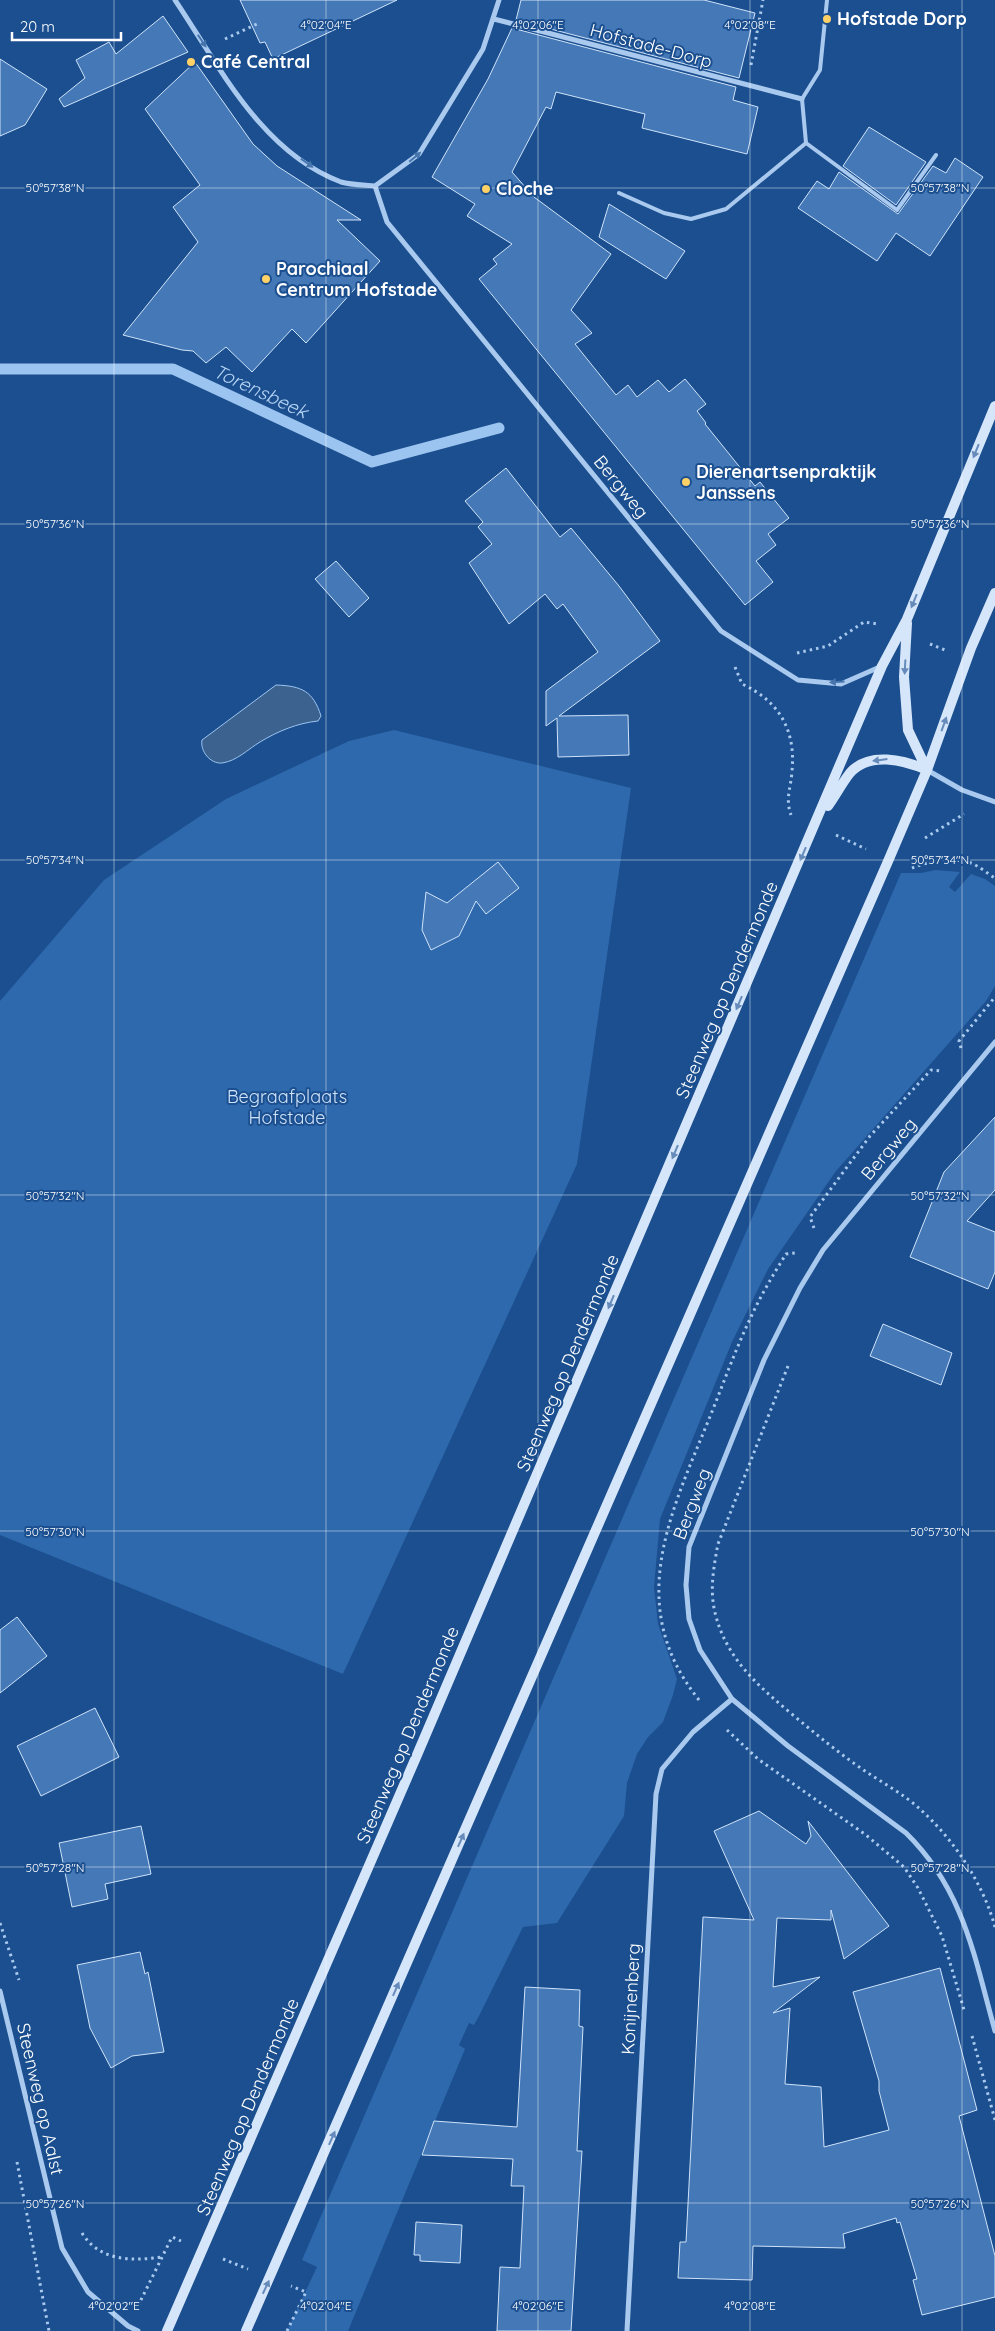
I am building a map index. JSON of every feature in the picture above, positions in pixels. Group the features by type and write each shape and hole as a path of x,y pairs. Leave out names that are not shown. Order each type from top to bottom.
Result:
{"main road":[{"name":"Steenweg op Dendermonde","path":"167,2331 815,826 882,666 907,618 995,406"},
{"path":"246,2331 889,859 927,770 971,648 995,593"},
{"path":"907,618 904,676 908,730 927,770"},
{"path":"815,826 852,772 870,761 888,759 908,761 927,770"}],"street":[{"path":"175,0 244,104 267,131 288,150 314,168 343,182 375,186 419,154 483,49 499,0"},
{"name":"Hofstade-Dorp","path":"494,19 802,99"},
{"name":"Bergweg","path":"375,186 387,222 721,631 798,680 840,684 882,666"},
{"path":"927,770 962,790 995,802"},
{"name":"Bergweg","path":"995,1042 822,1250 800,1288 764,1360 689,1547 686,1585 689,1619 700,1650 732,1698 788,1746 906,1833 921,1848 952,1894 964,1919 995,2031"},
{"name":"Konijnenberg","path":"627,2331 656,1794 662,1769 694,1732 732,1698"},
{"name":"Steenweg op Aalst","path":"0,1991 62,2248 88,2292 128,2326 138,2331"}],"lane":[{"path":"827,0 820,70 802,99 806,143 897,210 936,155"},
{"path":"619,193 664,213 691,219 726,209 806,143"}],"path":[{"path":"747,85 763,0"},
{"path":"206,47 257,24"},
{"path":"889,859 909,869 928,862 954,861 971,863 995,878"},
{"path":"959,1041 995,997"},
{"path":"966,2018 942,1936 918,1888 904,1867 866,1835 758,1759 712,1716 682,1678 669,1650 662,1622 659,1585 662,1550 673,1507 738,1348 768,1284 786,1254 822,1250 810,1216 870,1136 931,1070 970,1073"},
{"path":"789,1364 718,1544 712,1576 714,1608 723,1636 736,1659 753,1682 820,1738 920,1808 944,1832 962,1858 978,1887 995,1927"},
{"path":"0,1923 20,1984"},
{"path":"969,2027 995,2120"},
{"path":"15,2155 49,2331"},
{"path":"81,2228 83,2236 98,2249 117,2259 140,2260 162,2257"},
{"path":"128,2326 172,2237 203,2251"},
{"path":"287,2331 306,2292"}],"green space":[{"name":"Begraafplaats Hofstade","path":"394,730 631,788 577,1164 343,1674 0,1535 0,1001 104,880 226,799 349,741"},
{"path":"936,870 960,872 949,887 955,892 971,874 985,879 995,886 995,986 986,1001 836,1171 768,1269 732,1342 660,1519 654,1587 658,1624 677,1679 663,1722 648,1737 637,1754 627,1783 624,1816 557,1923 523,1927 474,2025 469,2023 459,2045 465,2049 348,2331 287,2331 317,2267 302,2260 901,873 921,873"}],"shaded area":[{"path":"276,685 300,689 310,695 321,716 318,721 281,731 227,762 218,763 210,759 204,752 202,740"}],"building":[{"path":"240,0 397,0 273,59 265,42 260,43"},
{"path":"521,0 704,0 755,13 739,78 516,20"},
{"path":"163,16 188,52 64,107 59,99 85,78 76,60 109,42 116,54"},
{"path":"512,28 736,87 733,100 758,107 747,154 642,128 645,114 556,92 551,109 546,107 512,172 534,197 611,254 571,310 592,333 575,344 616,395 628,385 637,397 658,380 669,392 685,379 706,404 697,411 705,424 755,486 760,482 789,518 768,534 776,545 756,561 773,582 745,605 479,279 497,264 493,259 512,244 467,216 475,204 432,177 488,79"},
{"path":"0,59 47,89 25,125 0,136"},
{"name":"Parochiaal Centrum Hofstade","path":"195,62 253,144 277,166 361,220 337,220 380,261 306,343 292,329 252,372 226,347 206,363 193,351 123,335 198,242 173,207 200,185 145,109"},
{"path":"869,127 926,162 896,205 843,166"},
{"path":"955,158 983,177 930,256 896,233 877,261 798,208 817,181 829,189 839,172 898,214 933,166 946,173"},
{"path":"609,204 685,251 666,279 599,237"},
{"path":"506,468 560,537 571,528 619,586 660,641 559,716 628,715 629,755 558,757 557,718 546,726 546,691 598,652 563,604 557,609 545,594 509,624 469,563 492,544 478,527 483,522 465,501"},
{"path":"336,561 369,598 349,617 315,579"},
{"path":"498,862 519,888 486,914 476,901 459,936 431,950 422,930 426,892 447,903"},
{"path":"995,1117 995,1190 967,1221 995,1232 995,1272 988,1289 910,1257 944,1172"},
{"path":"883,1324 952,1353 941,1385 870,1356"},
{"path":"17,1617 47,1656 0,1693 0,1630"},
{"path":"95,1708 119,1757 41,1796 17,1746"},
{"path":"759,1811 806,1844 811,1836 808,1821 889,1926 844,1959 831,1910 831,1920 777,1918 773,1987 820,1977 773,2013 790,2008 785,2084 821,2087 824,2147 889,2130 879,2091 879,2081 853,1992 940,1968 977,2110 959,2116 995,2256 995,2297 922,2315 913,2280 917,2279 900,2222 897,2223 896,2218 843,2234 845,2248 753,2246 752,2280 678,2278 680,2242 686,2242 703,1917 754,1920 714,1831"},
{"path":"141,1826 151,1874 105,1884 108,1899 72,1907 59,1843"},
{"path":"140,1952 145,1974 148,1972 164,2052 132,2056 111,2068 90,2028 77,1965"},
{"path":"525,1987 580,1990 579,2026 583,2027 577,2151 582,2151 571,2331 497,2331 500,2267 520,2268 524,2186 511,2186 513,2159 422,2155 434,2121 517,2127"},
{"path":"416,2222 462,2225 460,2263 420,2261 420,2255 414,2255"}],"waterway":[{"name":"Torensbeek","path":"0,369 173,369 372,462 499,428"}],"place":[{"name":"Hofstade Dorp","path":"827,19"},
{"name":"Café Central","path":"191,62"},
{"name":"Cloche","path":"486,189"},
{"name":"Parochiaal Centrum Hofstade","path":"266,279"},
{"name":"Dierenartsenpraktijk Janssens","path":"686,482"}]}
